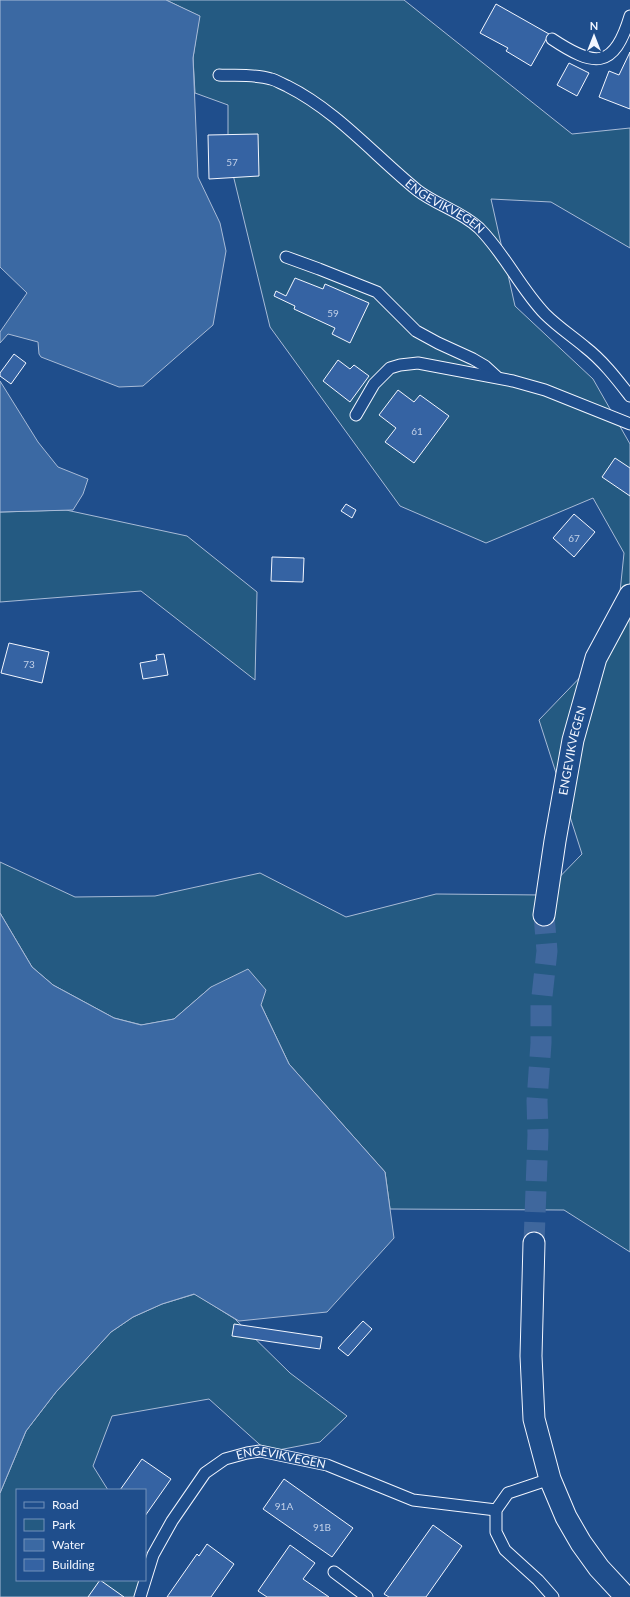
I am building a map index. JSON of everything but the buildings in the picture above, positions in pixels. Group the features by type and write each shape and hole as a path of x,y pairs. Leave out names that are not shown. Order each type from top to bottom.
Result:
{"street":[{"name":"ENGEVIKVEGEN","path":"544,916 555,841 573,740 596,658 630,595"},
{"path":"534,1243 531,1356 534,1419 550,1479 566,1517 581,1543 599,1568 626,1597"}],"lane":[{"path":"552,39 565,48 585,57 596,59 603,58 611,54 618,44 630,16"},
{"name":"ENGEVIKVEGEN","path":"220,75 259,76 272,79 302,94 335,118 419,191 465,216 479,228 489,240 530,298 557,326 585,347 610,370 630,396"},
{"path":"286,257 376,292 416,330 438,344 473,359 500,378"},
{"path":"356,415 374,384 390,368 418,363 500,378 545,390 630,424"},
{"name":"ENGEVIKVEGEN","path":"146,1578 153,1555 172,1521 205,1473 225,1459 247,1453 260,1451 327,1465 413,1500 496,1510"},
{"path":"550,1479 508,1493 496,1510 496,1532 505,1550 538,1580 553,1597"},
{"path":"334,1572 367,1597"},
{"name":"ENGEVIKVEGEN","path":"140,1597 145,1581"}],"green space":[{"path":"166,0 404,0 572,134 630,128 630,248 551,202 491,199 515,306 593,379 630,444 630,1252 564,1210 390,1209 385,1172 289,1064 261,1005 211,987 174,1019 142,1025 114,1018 53,985 32,967 0,913 0,862 75,897 155,896 260,873 346,917 436,894 542,895 582,854 539,720 615,641 624,553 593,498 486,543 400,506 270,327 228,154 228,105 195,93 193,58 199,16"},
{"path":"66,510 187,536 257,592 255,680 141,591 0,602 0,512"},
{"path":"195,1294 235,1319 290,1373 347,1416 320,1442 268,1452 209,1399 112,1416 93,1466 107,1489 16,1489 16,1581 146,1581 146,1555 152,1564 146,1597 0,1597 0,1493 26,1431 56,1392 111,1332 133,1317 162,1304"}],"water":[{"path":"0,0 166,0 200,16 193,58 198,177 220,223 226,251 213,325 143,386 119,387 41,357 39,354 38,342 8,334 0,343 0,332 27,293 0,267"},
{"path":"0,381 38,442 58,467 88,479 83,494 73,510 0,512"},
{"path":"0,913 32,967 53,985 114,1018 141,1025 174,1019 211,987 248,969 266,990 261,1005 289,1064 385,1172 394,1238 327,1312 239,1321 194,1294 162,1304 133,1317 111,1332 56,1392 26,1431 0,1493"}],"tunnel":[{"path":"534,1243 541,1005 547,951 544,915"}]}
